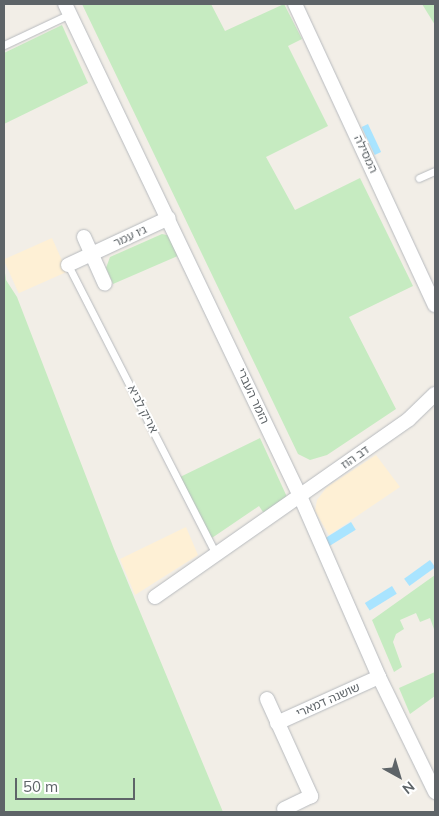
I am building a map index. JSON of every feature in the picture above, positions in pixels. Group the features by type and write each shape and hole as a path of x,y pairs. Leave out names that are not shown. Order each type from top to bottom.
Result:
{"street":[{"name":"המסילה","path":"295,4 435,305"},
{"name":"הזמר העברי","path":"68,9 300,496 379,677 435,792"},
{"name":"ג׳ו עמר","path":"68,265 169,218"},
{"path":"84,237 105,284"},
{"name":"דב הוז","path":"155,597 409,419 435,394"},
{"name":"דב הוז","path":"409,419 435,407"},
{"name":"שושנה דמארי","path":"277,723 379,677"},
{"path":"267,699 311,796 284,809"}],"lane":[{"path":"4,45 68,9"},
{"path":"419,178 435,171"},
{"name":"אריק לביא","path":"68,265 216,554"}],"green space":[{"path":"82,4 211,4 225,31 284,4 302,39 288,46 328,126 266,157 295,210 360,178 413,286 349,317 396,409 327,455 310,460 298,454"},
{"path":"422,4 435,4 435,25"},
{"path":"62,25 88,83 4,124 4,53"},
{"path":"162,234 171,236 180,255 113,284 106,268 110,257"},
{"path":"4,266 6,280 17,297 114,549 223,812 4,812"},
{"path":"260,438 287,497 265,515 259,506 206,542 176,479"},
{"path":"435,575 435,632 430,618 420,622 416,613 400,620 404,629 396,634 393,642 402,667 394,672 372,620"},
{"path":"435,672 435,696 410,714 399,688"}],"sand":[{"path":"52,238 67,272 19,293 4,259"},
{"path":"376,455 400,487 329,535 315,511 317,500 327,487"},
{"path":"186,527 198,555 135,595 120,559"}],"water":[{"path":"368,124 381,152 375,155 362,127"},
{"path":"351,522 356,530 329,547 324,539"},
{"path":"430,560 435,567 409,586 404,579"},
{"path":"392,586 397,594 370,611 365,603"}]}
